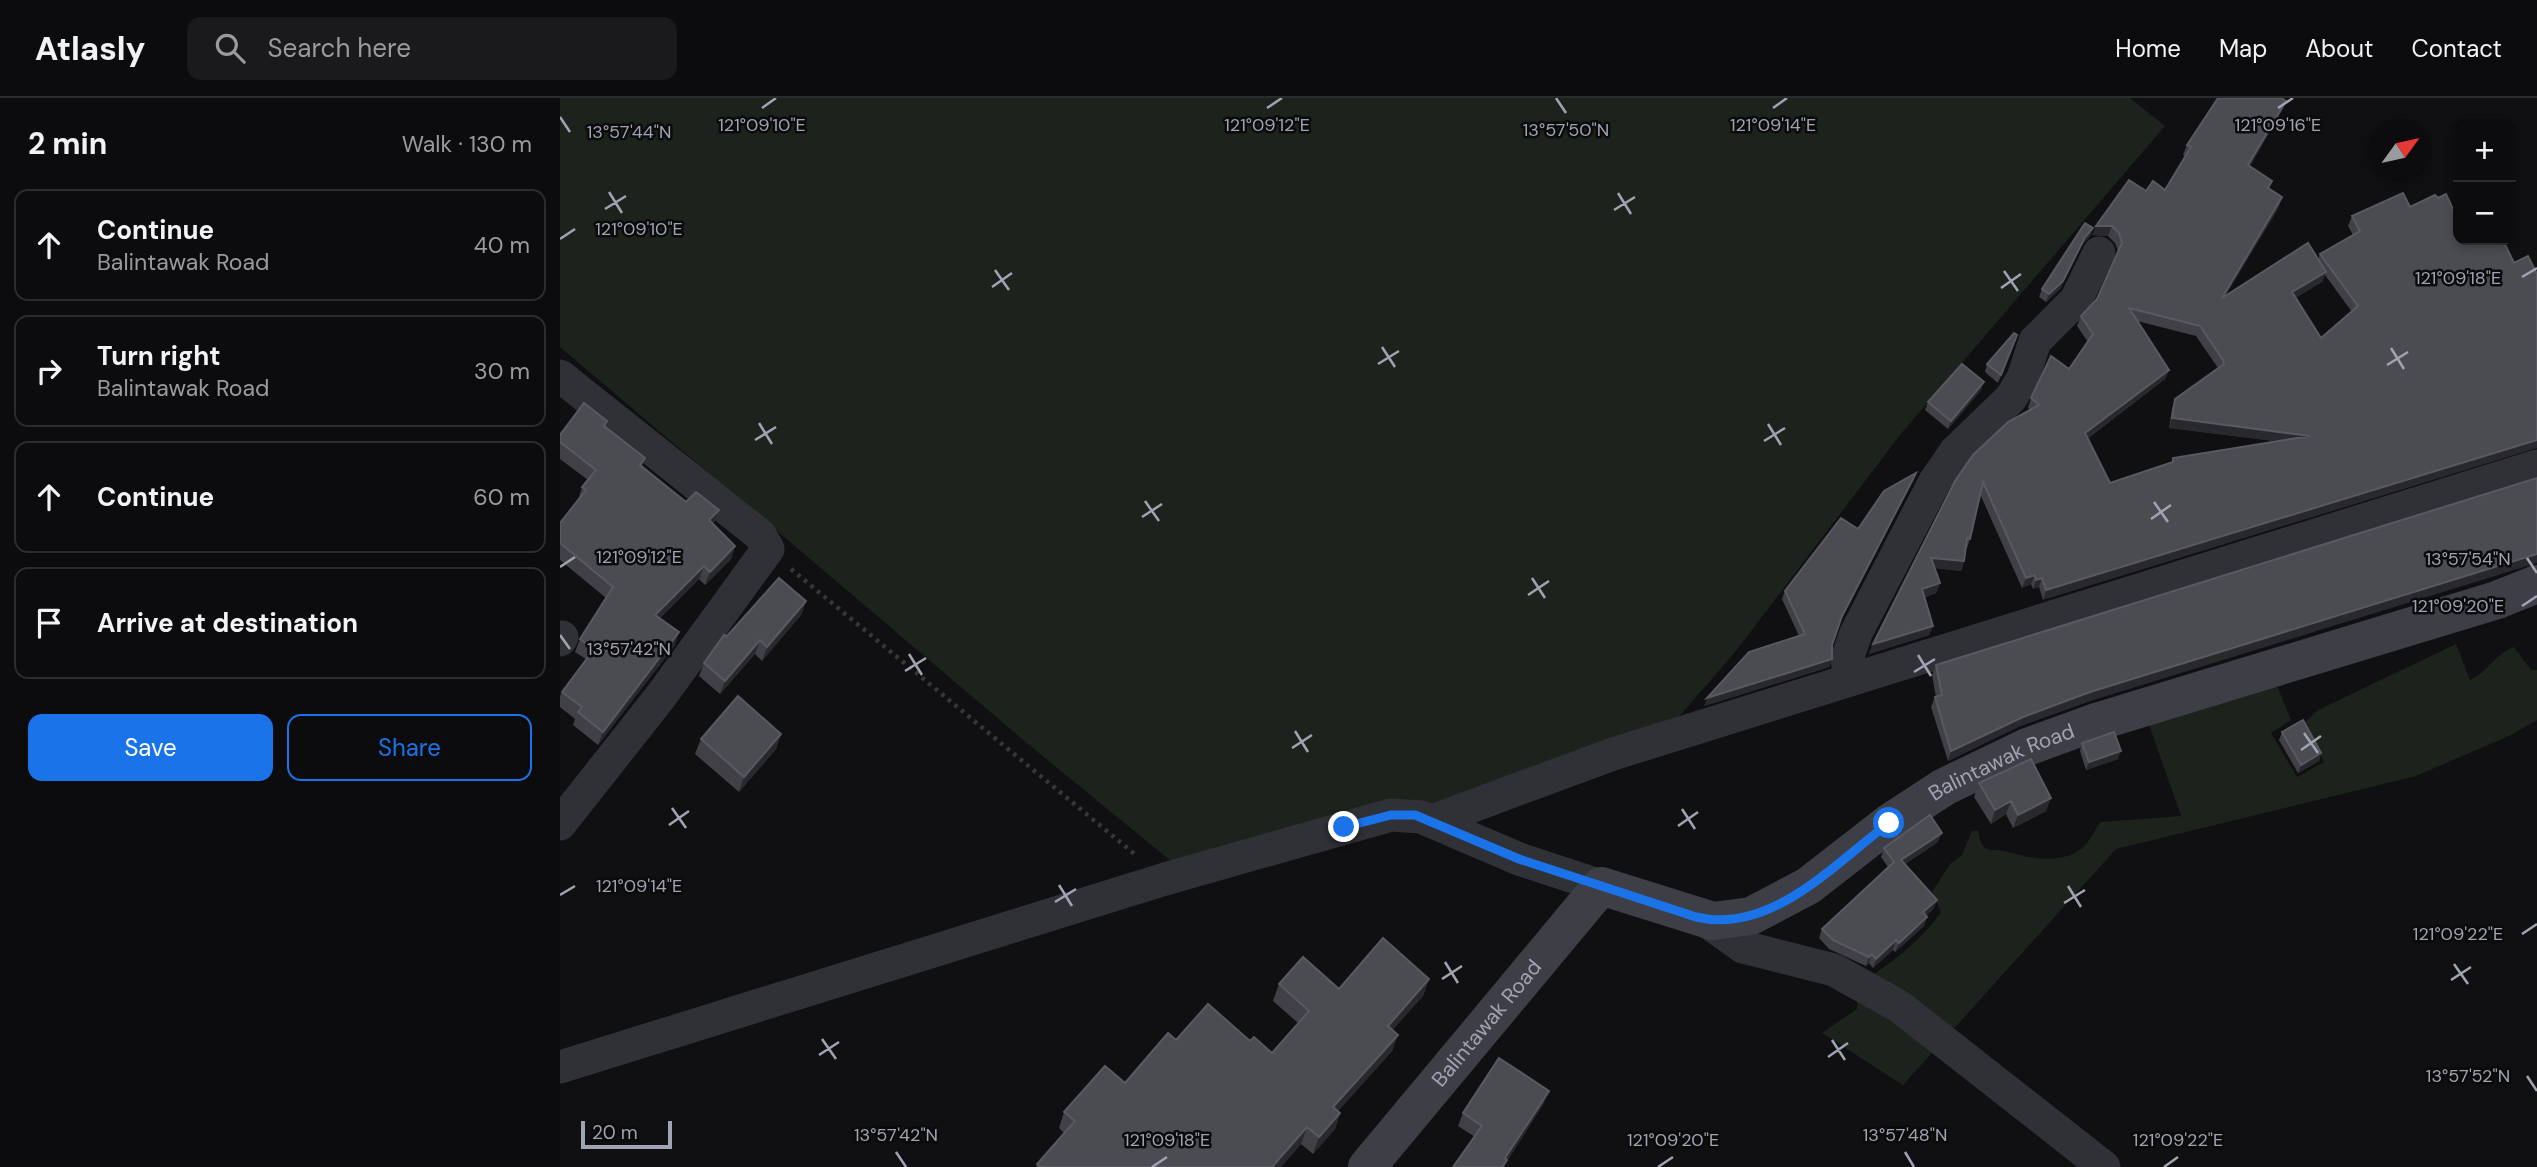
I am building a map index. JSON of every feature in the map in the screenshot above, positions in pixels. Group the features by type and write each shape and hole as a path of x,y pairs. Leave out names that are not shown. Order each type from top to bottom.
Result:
{"street":[{"path":"1850,680 1847,659 1856,633 1935,481 1959,447 2011,398 2023,378 2035,341 2076,300 2099,253"},
{"path":"560,376 760,535 768,550 661,696 560,824"},
{"path":"1432,821 1613,754 2537,466"},
{"name":"Balintawak Road","path":"1367,1167 1601,886 1706,920 1732,921 1777,905 1808,886 1920,801 2027,747 2093,723 2497,600 2537,584"},
{"path":"560,1067 1165,879 1391,815 1410,814 1432,821 1519,859 1601,886"},
{"path":"1706,920 1743,947 1834,970 1899,1007 2104,1167"}],"path":[{"path":"768,550 1165,879"}],"shaded area":[{"path":"560,98 2130,98 2165,126 1900,435 1736,651 1670,727 1426,812 1177,866 1028,744 560,347"},
{"path":"2456,644 2470,680 2502,653 2514,647 2531,670 2537,670 2537,720 2509,736 2416,776 2116,849 1903,1085 1822,1033 1857,1009 1859,984 1904,952 1941,912 1932,892 1950,864 1962,855 1972,831 1978,830 1982,844 1987,849 2051,859 2078,851 2101,822 2181,816 2147,719 2275,681 2291,720 2271,733 2297,777 2324,762 2303,724 2318,710"}],"building":[{"path":"2218,98 2281,98 2286,101 2248,165 2272,181 2268,188 2282,197 2222,298 2308,243 2326,272 2292,292 2321,338 2358,306 2320,254 2360,231 2352,216 2403,193 2410,207 2435,195 2438,198 2446,194 2453,209 2453,245 2505,245 2514,263 2528,256 2537,274 2537,440 2046,590 2042,578 2036,580 2035,575 2026,578 1983,482 1970,539 1967,538 1964,561 1931,558 1940,583 1922,589 1933,626 1873,644 1955,481 1973,455 2008,422 2039,405 2031,398 2051,356 2069,369 2093,334 2081,316 2097,299 2122,243 2119,233 2112,226 2096,226 2129,180 2146,191 2153,181 2165,190 2191,147 2187,145","holes":["2129,308 2200,326 2224,364 2175,399 2172,418 2310,436 2173,458 2173,462 2110,483 2085,433 2169,370"]},
{"path":"2085,223 2093,228 2085,237 2063,281 2049,294 2042,289"},
{"path":"2014,333 2017,335 2001,375 1987,364"},
{"path":"1962,364 1984,382 1951,421 1928,402"},
{"path":"584,403 607,421 604,426 645,458 640,465 686,502 696,492 719,510 709,520 735,546 710,572 704,566 655,615 679,632 603,732 578,712 582,707 562,692 594,649 580,639 613,587 560,543 560,523 586,490 582,487 596,470 560,442 560,435"},
{"path":"1916,473 1842,616 1832,645 1832,659 1707,698 1749,652 1805,634 1785,591 1841,518 1858,529 1884,491"},
{"path":"2537,478 2537,554 2090,692 2023,717 1951,751 1935,697 1942,695 1936,665"},
{"path":"779,578 806,601 767,647 760,640 725,681 704,663 724,635 727,636"},
{"path":"738,696 781,734 744,777 701,739"},
{"path":"2303,720 2321,753 2301,765 2282,732"},
{"path":"2114,732 2121,751 2089,762 2082,743"},
{"path":"2031,759 2051,798 2018,815 2011,801 1995,810 1979,783"},
{"path":"1930,815 1942,833 1901,860 1937,900 1923,912 1927,917 1899,943 1896,940 1876,959 1872,954 1869,957 1833,940 1822,929 1894,862 1884,848"},
{"path":"1383,938 1429,979 1388,1026 1398,1035 1333,1107 1340,1113 1319,1137 1307,1127 1272,1167 1041,1167 1037,1164 1075,1121 1064,1112 1105,1066 1125,1083 1168,1033 1176,1040 1208,1004 1250,1041 1254,1037 1272,1053 1309,1011 1279,984 1303,957 1339,989"},
{"path":"1499,1058 1549,1091 1505,1158 1507,1160 1502,1167 1453,1167 1482,1126 1463,1113"}],"route":[{"path":"1344,827 1391,815 1415,815 1519,859 1696,917 1725,922 1751,916 1777,905 1825,874 1889,823"}]}
